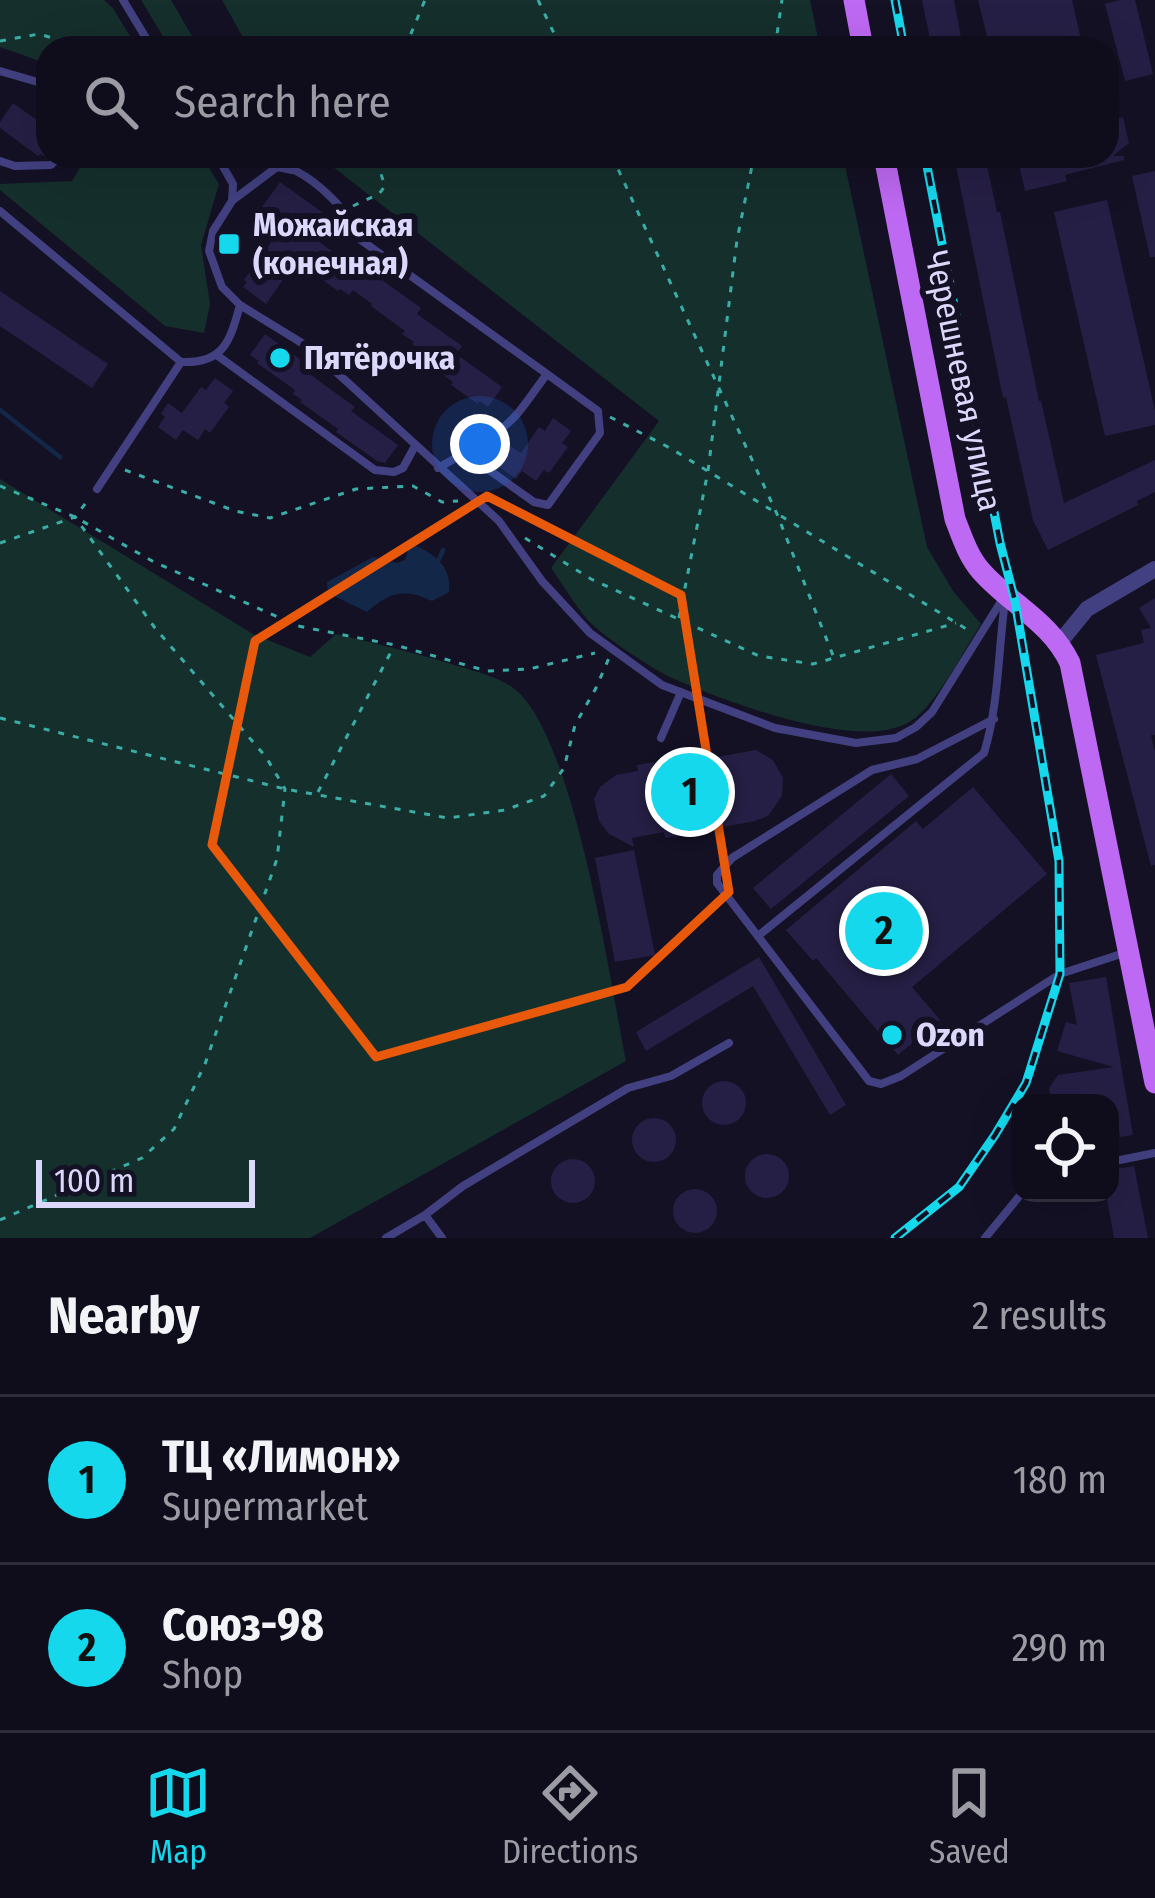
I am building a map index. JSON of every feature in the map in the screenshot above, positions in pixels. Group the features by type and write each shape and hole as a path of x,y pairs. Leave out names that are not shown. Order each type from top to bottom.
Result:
{"main road":[{"path":"854,0 861,36"},
{"name":"Черешневая улица","path":"886,168 956,519 967,550 980,571 1060,642"},
{"path":"1060,642 1070,663 1155,1083"}],"street":[{"path":"1060,642 1088,609 1155,569"}],"lane":[{"path":"123,0 145,36"},
{"path":"0,71 36,82"},
{"path":"0,161 36,165"},
{"path":"224,168 233,184 232,201"},
{"path":"276,168 232,201 213,231 209,251 222,287 240,305 310,348 499,521 542,581 590,633 662,685 775,728 856,743 896,738 932,712 1010,597"},
{"path":"282,168 296,171 344,209 354,235 598,411 600,433 548,506 534,502 465,453"},
{"path":"0,211 182,362 218,356 234,329 240,305"},
{"path":"218,356 375,470 403,468 415,446"},
{"path":"97,489 182,362"},
{"path":"438,468 484,442 516,416 547,374"},
{"path":"758,935 985,753 1010,597"},
{"path":"661,738 681,692"},
{"path":"994,719 917,759 872,770 732,858 717,875 717,883 868,1081 881,1084 901,1076 1060,974 1128,951"},
{"path":"386,1238 463,1186 628,1088 670,1076 729,1042"},
{"path":"1119,1160 1155,1153"},
{"path":"985,1238 1015,1202"},
{"path":"425,1216 442,1238"}],"path":[{"path":"410,36 424,0"},
{"path":"538,0 555,36"},
{"path":"777,36 782,0"},
{"path":"0,40 46,36"},
{"path":"344,209 379,194 385,186 379,168"},
{"path":"618,168 777,514 834,658"},
{"path":"679,620 708,471 737,240 752,168"},
{"path":"598,411 708,471 980,638"},
{"path":"112,465 236,511 270,518 356,490 413,486 442,502 474,500"},
{"path":"0,486 75,517 154,562 298,626 395,645 487,671 529,669 612,649"},
{"path":"0,543 75,517 97,489"},
{"path":"0,1220 142,1159 174,1130 205,1064 277,859 285,789 266,757 155,628 75,517"},
{"path":"499,521 591,579 759,656 813,664 956,623"},
{"path":"316,795 395,645"},
{"path":"0,718 285,789 448,818 506,810 544,796 564,768 575,725 612,649"}],"highlighted area":[{"path":"487,496 681,595 729,892 627,987 376,1057 212,845 255,641"}],"green space":[{"path":"0,0 104,0 130,36 36,36 36,60 0,47"},
{"path":"141,0 171,0 192,36 163,36"},
{"path":"222,0 810,0 818,36 242,36"},
{"path":"80,168 209,168 219,184 201,245 210,304 204,333 165,326 0,190 0,184 72,181"},
{"path":"334,168 846,168 927,547 953,591 981,624 921,713 888,730 827,728 792,720 672,678 595,627 577,607 551,568 659,421"},
{"path":"0,479 253,634 310,657 336,634 446,662 512,687 534,712 571,803 626,1061 310,1238 0,1238"}],"water":[{"path":"410,543 439,561 447,574 449,592 432,601 398,594 367,612 328,593 327,582 373,557 397,563 405,560"}],"building":[{"path":"922,0 954,0 961,36 930,36"},
{"path":"978,0 1072,0 1080,36 987,36"},
{"path":"1135,0 1153,74 1125,81 1119,36 1113,36 1105,4"},
{"path":"13,103 36,119 36,155 0,128"},
{"path":"1123,117 1129,143 1119,151 1119,118"},
{"path":"956,168 988,168 1064,503 1155,460 1155,492 1048,550 1033,520"},
{"path":"1020,168 1093,168 1065,175 1067,181 1025,191"},
{"path":"1155,171 1155,257 1150,257 1132,176"},
{"path":"280,182 326,215 311,236 421,308 417,314 462,346 456,354 502,387 488,407 451,385 442,374 446,369 412,344 402,334 405,331 372,304 353,290 349,295 338,291 296,261 266,304 243,287 277,234 254,218"},
{"path":"1107,200 1155,425 1105,436 1054,212"},
{"path":"0,291 108,364 92,388 0,326"},
{"path":"265,334 312,368 308,373 355,407 351,411 398,445 385,463 336,432 300,402 295,390 257,363 250,355"},
{"path":"215,378 233,391 224,403 229,407 210,433 205,429 198,440 183,430 176,440 158,427 168,403 182,413 201,387 206,390"},
{"path":"553,418 571,431 562,443 568,447 549,473 544,470 536,481 522,471 516,479 498,466 507,444 521,453 539,427 545,431"},
{"path":"1155,598 1155,735 1151,735 1155,865 1151,866 1096,655 1144,643 1141,630 1151,628 1139,608"},
{"path":"756,750 773,760 783,778 782,796 768,816 665,838 664,832 632,838 634,847 609,834 599,821 594,799 600,787 616,775 638,771 637,765 654,762 655,768"},
{"path":"891,774 909,796 771,909 753,888"},
{"path":"973,787 1047,874 912,987 940,1020 898,1055 816,958 813,961 786,930 916,821 923,829"},
{"path":"634,850 655,955 615,962 595,858"},
{"path":"759,957 846,1105 830,1115 753,986 646,1051 636,1032"},
{"path":"1106,977 1133,1135 1120,1137 1119,1094 1050,1094 1058,1075 1114,1067 1057,1051 1066,1022 1077,1025 1069,983"},
{"path":"724,1081 739,1088 746,1103 739,1118 724,1125 709,1118 702,1103 709,1088"},
{"path":"654,1118 669,1125 676,1140 669,1155 654,1162 639,1155 632,1140 639,1125"},
{"path":"767,1154 782,1161 789,1176 782,1191 767,1198 752,1191 745,1176 752,1161"},
{"path":"573,1159 588,1166 595,1181 588,1196 573,1203 558,1196 551,1181 558,1166"},
{"path":"1134,1166 1148,1238 1114,1238 1108,1202 1119,1202 1119,1168"},
{"path":"695,1189 710,1196 717,1211 710,1226 695,1233 680,1226 673,1211 680,1196"}],"waterway":[{"path":"0,410 60,457"},
{"path":"439,559 443,550"}],"railway":[{"path":"895,0 902,36"},
{"path":"895,1238 959,1187 995,1135 1026,1083 1060,974 1059,861 1015,601 927,168"}],"place":[{"name":"Можайская (конечная)","path":"229,244"},
{"name":"Пятёрочка","path":"280,358"},
{"name":"ТЦ «Лимон»","path":"690,792"},
{"name":"Союз-98","path":"884,931"},
{"name":"Ozon","path":"892,1035"}]}
